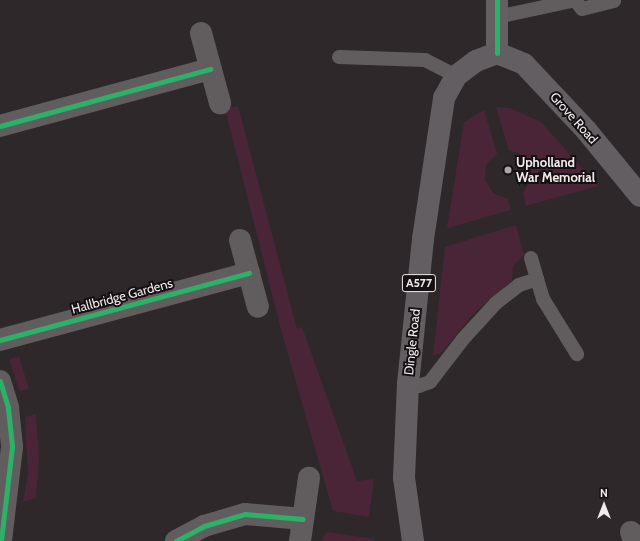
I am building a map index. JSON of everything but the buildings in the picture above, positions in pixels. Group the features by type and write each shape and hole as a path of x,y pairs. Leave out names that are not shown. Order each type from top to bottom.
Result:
{"main road":[{"name":"Dingle Road","path":"413,541 404,478 408,384 423,239 443,104 456,76 476,61 498,53"},
{"name":"Grove Road","path":"498,53 524,64 586,130 640,196"}],"street":[{"path":"495,5 498,53"},
{"path":"201,33 220,104"},
{"path":"0,126 210,69"},
{"path":"240,240 258,307"},
{"name":"Hallbridge Gardens","path":"0,340 249,274"},
{"path":"0,381 8,408 12,447 1,541"},
{"path":"300,541 309,478"},
{"path":"176,541 204,526 245,514 303,518"}],"lane":[{"path":"495,5 575,0 582,9 614,1"},
{"path":"339,57 425,60 456,76"},
{"path":"531,258 543,299 577,354"},
{"path":"408,384 419,386 430,382 463,339 496,303 519,285 537,279"}],"shaded area":[{"path":"238,106 297,329 302,327 357,481 374,479 369,517 333,511 282,333 225,109"},
{"path":"496,107 510,108 541,122 598,186 526,206 523,193 531,180 530,165 519,153 509,151"},
{"path":"484,110 497,154 486,165 485,180 493,193 508,199 511,210 447,228 464,122"},
{"path":"516,225 524,255 513,266 512,281 477,310 441,353 433,356 445,247"},
{"path":"19,356 29,389 19,391 9,359"},
{"path":"36,414 39,459 36,498 23,502 28,474 25,417"},
{"path":"326,532 375,539 374,541 321,541"}],"cycle path":[{"path":"497,0 497,53"},
{"path":"0,126 210,69"},
{"path":"0,340 249,273"},
{"path":"0,381 8,408 12,447 1,541"},
{"path":"176,541 204,526 245,514 303,519"}],"place":[{"name":"Upholland War Memorial","path":"508,170"}]}
